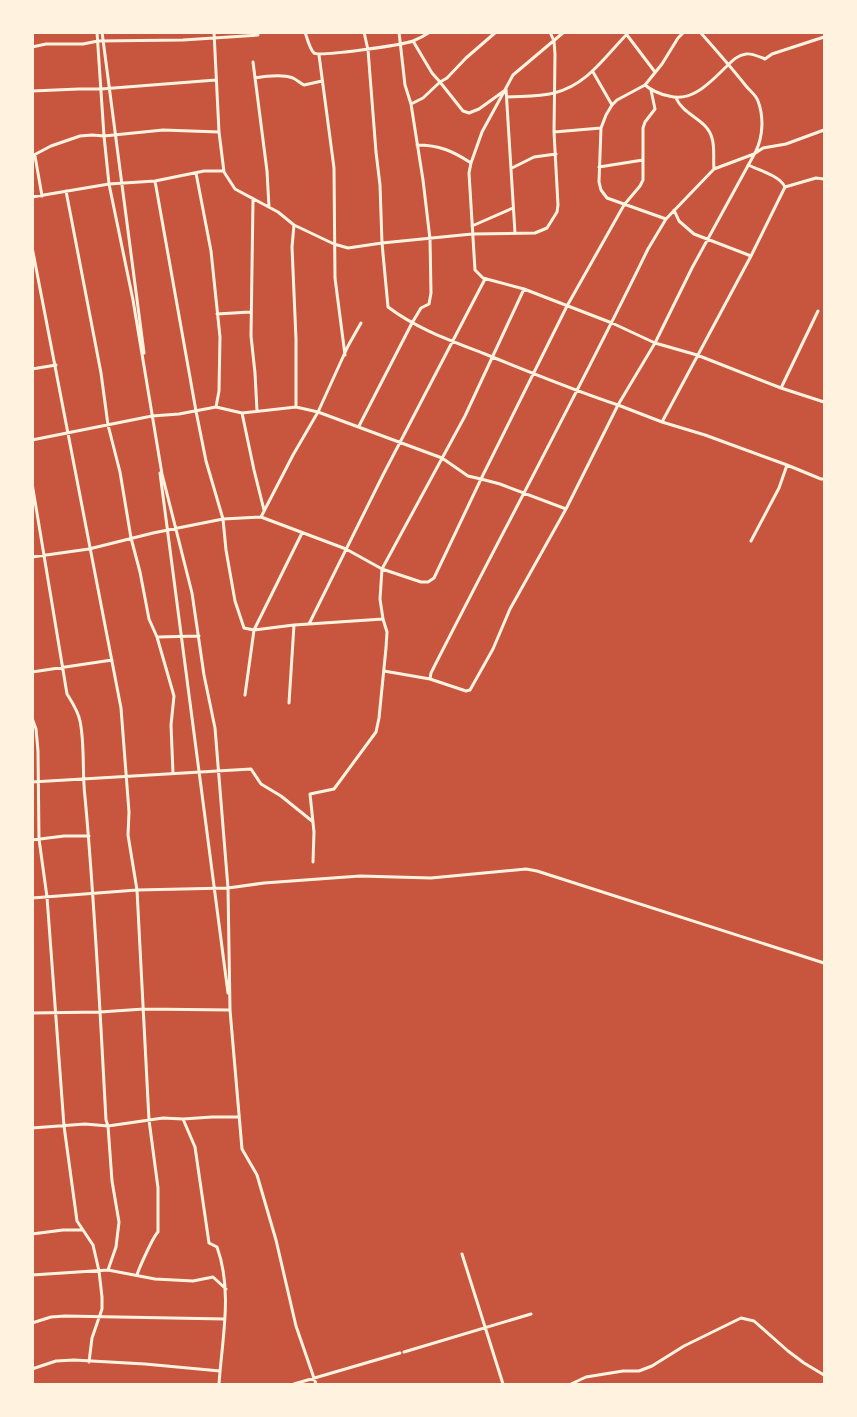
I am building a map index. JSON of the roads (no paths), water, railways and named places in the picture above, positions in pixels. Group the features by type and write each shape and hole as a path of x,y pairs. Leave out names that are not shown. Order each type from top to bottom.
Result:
{"street":[{"path":"97,32 104,136 110,184 133,300 162,474 192,592 204,675 215,728 228,888 230,1010"},
{"path":"102,32 230,1010 242,1148 257,1175 276,1240 296,1326 316,1384"},
{"path":"214,32 219,132 224,171 235,189 278,212 294,225 334,244 348,248 472,234 535,233 544,230 553,220 558,204 554,132 554,42 550,32"},
{"path":"305,32 311,50 319,55 332,52 381,49 413,41 430,32"},
{"path":"364,32 368,50 380,185 382,243 388,307 412,323 492,358 576,391 662,422 705,435 824,479"},
{"path":"359,426 412,323 421,308 429,304 431,293 430,239 411,104 405,85 398,32"},
{"path":"411,104 423,98 440,82 448,78 466,58 496,32"},
{"path":"564,32 513,74 484,128 471,163 472,234 475,270 478,275 485,279 524,289 612,323 655,343 697,355 781,388 824,402"},
{"path":"666,219 607,198 601,190 599,167 601,128 612,105 645,85 684,32"},
{"path":"384,671 430,679 466,691 470,690 493,649 510,609 566,509 618,405 655,343 692,268 759,144 762,125 758,102 729,64 700,32"},
{"path":"507,97 554,93 576,84 593,72 628,34 655,72"},
{"path":"32,47 46,44 83,44 98,41 258,35"},
{"path":"645,85 651,90 676,98 693,95 733,60 747,54 765,59 772,54 824,37"},
{"path":"413,41 432,73 463,111 469,113 479,109 506,89"},
{"path":"319,55 334,168 336,217 334,244 345,355"},
{"path":"252,62 269,207"},
{"path":"593,72 612,105"},
{"path":"255,78 267,76 288,77 296,79 304,85 322,82"},
{"path":"32,91 101,89 216,80"},
{"path":"506,89 515,233"},
{"path":"32,557 89,549 223,519 261,517 346,549 382,569 421,582 428,582 434,578 567,306 624,205 643,180 643,128 645,122 655,109 651,90"},
{"path":"676,98 683,108 703,122 710,131 713,140 714,169"},
{"path":"554,132 601,128"},
{"path":"42,196 34,156 50,146 80,136 92,135 104,136 164,130 219,132"},
{"path":"430,679 431,673 525,494 648,249 666,219 714,169 754,154 763,148 786,144 824,130"},
{"path":"417,145 430,145 454,152 471,163"},
{"path":"512,168 534,157 556,154"},
{"path":"599,167 644,160"},
{"path":"748,165 779,180 785,187"},
{"path":"32,198 110,184 155,181 204,171 224,171"},
{"path":"196,173 211,250 217,314 220,361 216,408"},
{"path":"662,422 751,256 785,187 816,178 824,179"},
{"path":"155,181 196,411 206,460 223,519 226,550 239,616 244,628 254,630 294,625 384,619"},
{"path":"66,191 101,373 108,425 120,472 132,538 150,619 174,696 171,725 173,773"},
{"path":"253,200 250,312 257,411"},
{"path":"472,226 513,208"},
{"path":"674,210 679,221 694,234 751,256"},
{"path":"294,225 292,246 296,340 296,407"},
{"path":"32,247 121,708 129,812 128,835 136,890 150,1120 158,1188 158,1232 154,1235 151,1246 137,1275"},
{"path":"308,624 485,279"},
{"path":"313,862 314,832 310,794 334,789 376,732 387,632 380,599 382,569 464,416 524,289"},
{"path":"781,388 818,311"},
{"path":"217,314 250,312"},
{"path":"261,517 318,412 361,323"},
{"path":"32,369 56,365"},
{"path":"32,440 152,416 216,408 242,413 296,407 318,412 359,426 400,444 442,458 468,476 500,484 566,509"},
{"path":"242,413 265,510"},
{"path":"751,541 779,488 788,465"},
{"path":"32,483 67,694 74,705 80,721 93,893 106,1120 112,1181 119,1222 116,1247 108,1270"},
{"path":"245,696 254,630 302,533"},
{"path":"289,703 294,625"},
{"path":"157,637 199,636"},
{"path":"32,672 112,660"},
{"path":"32,718 38,744 39,839 47,897 64,1126 77,1221 93,1245 102,1297 102,1309 92,1338 89,1362"},
{"path":"32,782 39,780 126,777 251,769 260,784 281,796 312,821"},
{"path":"32,840 64,836 89,836"},
{"path":"32,898 136,890 228,888 264,883 360,876 431,878 526,869 824,963"},
{"path":"32,1013 144,1009 230,1010"},
{"path":"32,1128 85,1124 108,1126 163,1118 239,1118"},
{"path":"183,1119 195,1147 208,1243 217,1247 226,1289 219,1384"},
{"path":"32,1234 63,1230 83,1230"},
{"path":"462,1254 502,1384"},
{"path":"32,1275 108,1270 155,1279 193,1281 213,1277 226,1289"},
{"path":"294,1384 531,1314"},
{"path":"32,1323 51,1317 65,1316 225,1320"},
{"path":"571,1384 586,1377 623,1371 639,1371 652,1366 684,1346 741,1318 754,1321 788,1351 824,1375"},
{"path":"32,1369 56,1361 145,1364 220,1371"}]}
